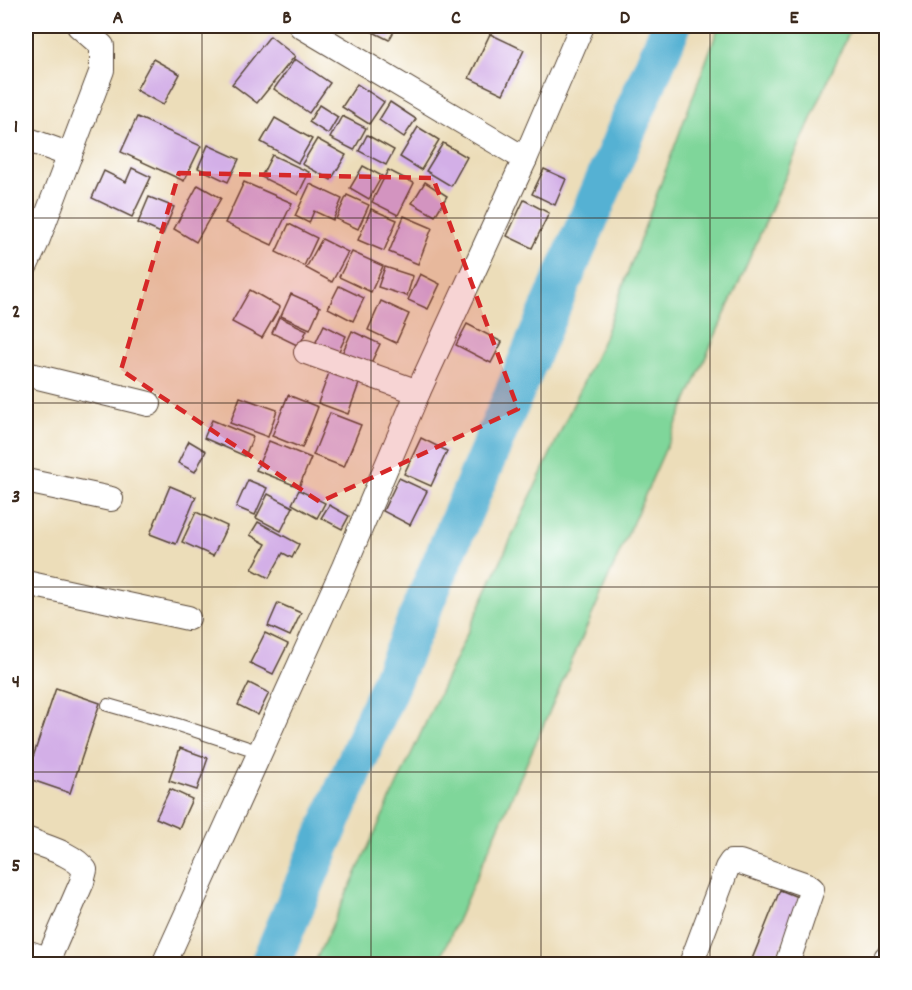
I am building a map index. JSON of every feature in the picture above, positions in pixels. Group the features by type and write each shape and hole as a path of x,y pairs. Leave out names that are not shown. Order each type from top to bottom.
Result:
{"street":[{"path":"26,265 102,70 102,46 79,26"},
{"path":"301,26 519,156"},
{"path":"164,964 253,750 344,567 407,388 582,26"},
{"path":"26,139 70,155"},
{"path":"306,352 407,388"},
{"path":"26,374 149,404"},
{"path":"26,481 111,499"},
{"path":"26,583 188,618"},
{"path":"26,839 70,858 85,870 51,953 46,959 26,952"},
{"path":"691,964 731,862 752,866 807,885 812,889 787,964"},
{"path":"884,964 886,958"}],"lane":[{"path":"108,705 253,750"}],"highlighted area":[{"path":"179,173 433,178 518,409 320,502 121,370"}],"green space":[{"path":"719,26 852,26 438,964 314,964 603,340"}],"building":[{"path":"361,26 397,26 389,40"},
{"path":"436,26 454,26 451,33"},
{"path":"490,34 524,50 503,94 469,78"},
{"path":"270,36 295,56 257,103 232,84"},
{"path":"153,59 180,74 163,105 136,90"},
{"path":"295,59 330,83 309,113 274,89"},
{"path":"357,84 384,102 369,124 342,107"},
{"path":"390,102 416,119 404,137 379,120"},
{"path":"319,105 338,117 328,134 309,122"},
{"path":"342,116 366,128 354,150 330,138"},
{"path":"137,117 201,146 184,181 121,152"},
{"path":"275,118 312,139 298,163 261,142"},
{"path":"418,127 439,140 421,170 400,157"},
{"path":"367,135 394,150 386,165 359,151"},
{"path":"317,139 346,155 331,180 302,164"},
{"path":"443,143 467,157 451,186 426,171"},
{"path":"208,145 239,159 228,182 198,168"},
{"path":"272,155 309,172 298,195 261,177"},
{"path":"363,166 382,176 369,199 350,188"},
{"path":"132,168 151,177 132,217 92,198 104,171 126,182"},
{"path":"544,169 566,179 555,205 532,194"},
{"path":"388,170 414,183 398,215 372,202"},
{"path":"244,182 292,203 272,245 225,223"},
{"path":"425,182 447,196 435,216 412,203"},
{"path":"310,184 342,199 333,220 314,211 309,223 295,216"},
{"path":"198,185 221,198 196,242 174,229"},
{"path":"347,195 369,205 358,229 336,219"},
{"path":"149,197 174,207 163,234 138,223"},
{"path":"524,200 549,213 532,248 507,236"},
{"path":"371,209 397,220 384,251 358,240"},
{"path":"404,216 432,228 418,264 389,252"},
{"path":"289,224 317,238 304,266 276,252"},
{"path":"322,239 348,252 332,282 306,268"},
{"path":"352,252 383,266 371,292 339,277"},
{"path":"385,267 413,276 407,296 378,287"},
{"path":"420,274 440,284 428,309 408,300"},
{"path":"339,286 364,298 353,321 328,308"},
{"path":"250,290 280,307 262,338 232,322"},
{"path":"291,294 320,307 310,329 281,316"},
{"path":"381,301 409,314 396,343 368,330"},
{"path":"279,317 307,330 299,346 272,333"},
{"path":"467,324 502,342 491,363 456,345"},
{"path":"324,325 346,336 337,355 315,344"},
{"path":"352,331 380,344 368,369 341,356"},
{"path":"330,370 360,381 348,414 318,403"},
{"path":"288,395 318,407 302,448 272,436"},
{"path":"240,397 277,410 268,437 230,423"},
{"path":"330,413 361,425 344,467 313,455"},
{"path":"212,420 253,437 245,456 204,438"},
{"path":"421,438 447,451 431,486 404,474"},
{"path":"189,441 206,451 195,472 178,463"},
{"path":"269,441 311,458 299,487 256,470"},
{"path":"399,478 427,491 410,525 383,511"},
{"path":"248,480 267,488 255,515 236,507"},
{"path":"170,486 196,497 176,544 150,534"},
{"path":"299,490 325,503 317,518 292,504"},
{"path":"268,494 293,507 281,531 256,518"},
{"path":"329,505 349,516 342,529 321,518"},
{"path":"196,512 227,526 213,556 182,542"},
{"path":"258,522 299,544 292,558 283,553 269,578 252,569 266,544 250,535"},
{"path":"278,603 301,613 290,636 268,626"},
{"path":"265,633 288,644 273,674 250,663"},
{"path":"249,683 269,693 258,715 238,705"},
{"path":"56,688 100,703 70,793 26,778"},
{"path":"180,748 208,758 197,790 169,781"},
{"path":"170,789 192,799 179,828 156,818"},
{"path":"780,890 800,898 774,964 750,964"}],"waterway":[{"path":"270,964 671,26"}]}
